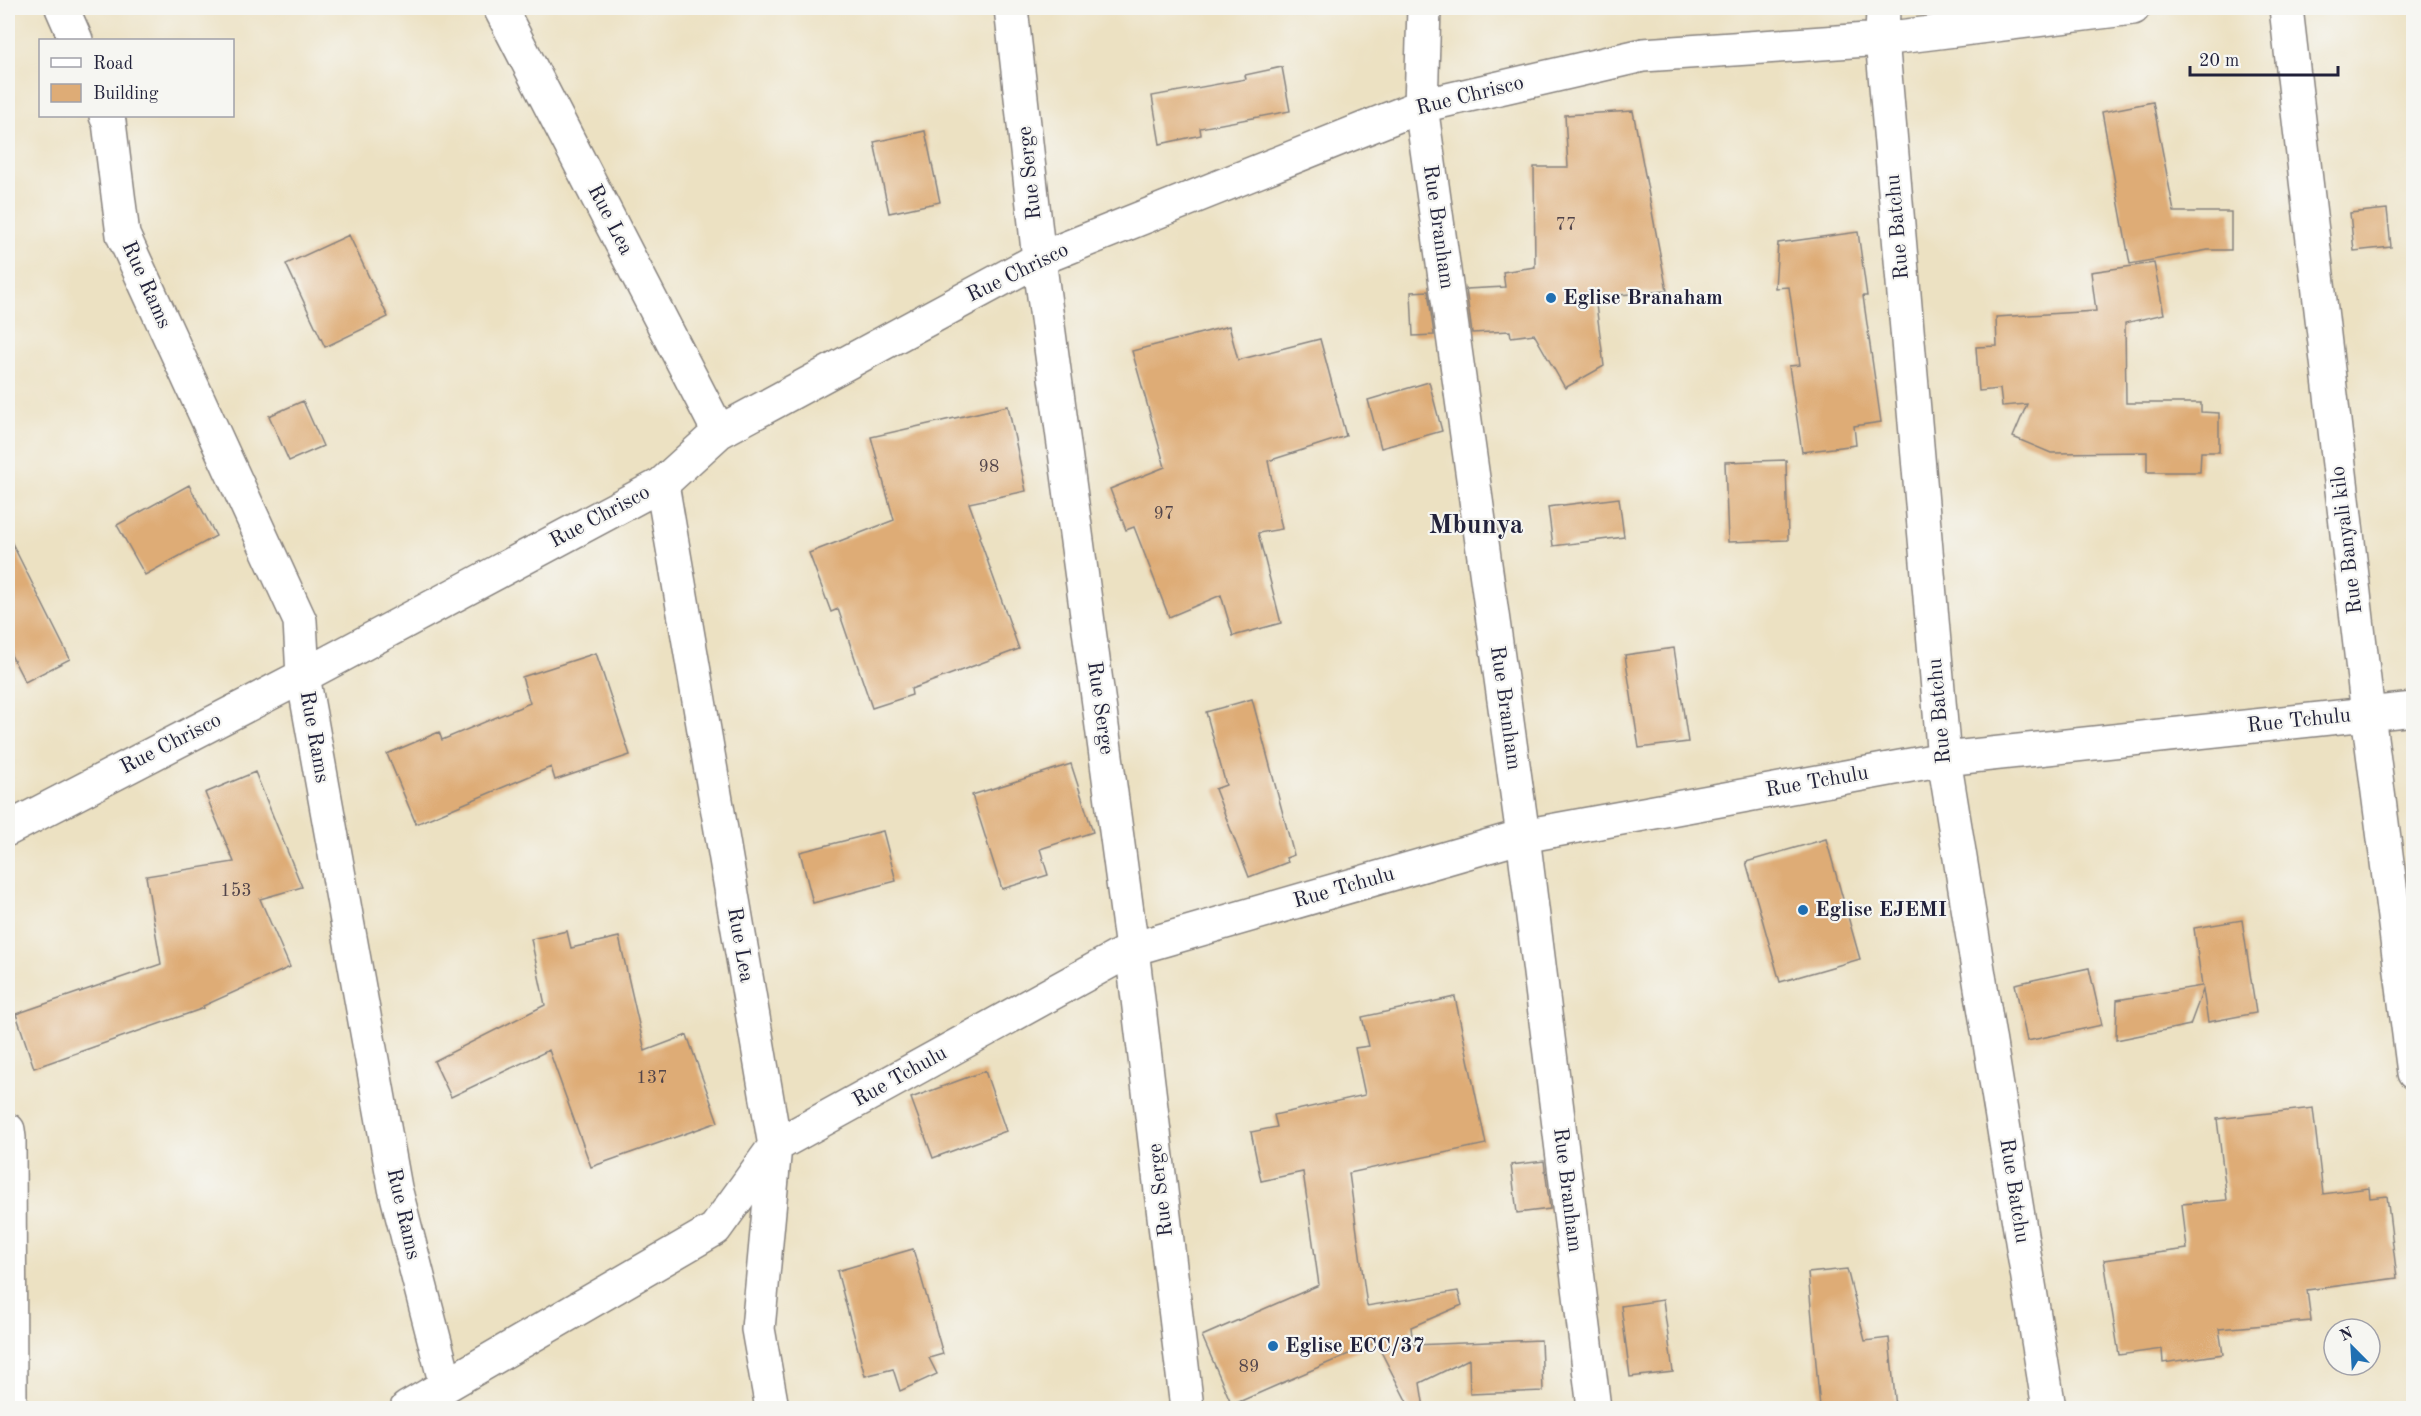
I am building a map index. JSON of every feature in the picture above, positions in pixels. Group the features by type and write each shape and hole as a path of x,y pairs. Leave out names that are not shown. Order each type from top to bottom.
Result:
{"street":[{"path":"62,8 76,39"},
{"name":"Rue Lea","path":"500,8 719,432"},
{"name":"Rue Serge","path":"1011,8 1039,259 1132,949 1187,1408"},
{"name":"Rue Branham","path":"1424,8 1421,106 1523,836 1594,1408"},
{"name":"Rue Chrisco","path":"8,829 303,676 662,484 719,432 1039,259 1421,106 1643,55 1882,23 2133,8"},
{"name":"Rue Banyali kilo","path":"2286,8 2368,714 2414,1072"},
{"name":"Rue Batchu","path":"1882,23 1944,759 2049,1408"},
{"name":"Rue Rams","path":"106,117 123,235 300,621 303,676 395,1188 446,1385"},
{"name":"Rue Lea","path":"662,484 775,1146 758,1329 772,1408"},
{"name":"Rue Tchulu","path":"407,1408 715,1229 775,1146 1132,949 1523,836 1944,759 2414,709"},
{"path":"8,1130 10,1408"}],"building":[{"path":"1282,67 1290,111 1200,128 1201,135 1160,144 1152,96 1246,79 1245,75"},
{"path":"2153,102 2174,212 2231,212 2231,250 2208,250 2130,264 2102,112"},
{"path":"1633,111 1667,291 1595,297 1604,366 1565,388 1534,334 1511,337 1510,331 1472,333 1466,289 1505,287 1503,272 1535,267 1534,167 1568,167 1565,115"},
{"path":"925,131 940,202 889,213 874,142"},
{"path":"2387,209 2391,247 2354,251 2350,213"},
{"path":"1858,232 1867,296 1863,296 1881,422 1854,426 1856,445 1802,452 1789,366 1800,365 1789,287 1775,288 1778,243"},
{"path":"349,235 388,317 325,347 286,264"},
{"path":"2154,263 2164,314 2125,323 2126,403 2201,403 2201,412 2219,413 2219,452 2201,452 2200,472 2147,472 2147,452 2051,453 2013,437 2027,404 2002,406 2000,389 1979,391 1976,347 1997,346 1996,317 2096,311 2091,272"},
{"path":"1428,291 1434,335 1413,336 1411,292"},
{"path":"1229,326 1238,360 1320,339 1346,436 1268,461 1282,529 1258,533 1281,623 1233,636 1221,595 1169,617 1134,527 1126,530 1110,489 1165,467 1132,351"},
{"path":"1429,382 1442,431 1381,448 1368,400"},
{"path":"303,401 323,446 289,461 269,416"},
{"path":"1008,406 1026,491 969,503 1019,649 911,689 912,695 872,708 838,609 831,612 809,553 894,520 871,437"},
{"path":"1786,460 1788,540 1728,542 1725,462"},
{"path":"189,485 216,536 145,575 117,525"},
{"path":"1619,498 1624,537 1553,546 1548,507"},
{"path":"8,535 70,659 25,682 8,649"},
{"path":"1674,648 1688,742 1639,748 1625,655"},
{"path":"596,653 630,755 555,780 551,767 416,824 387,754 439,732 442,740 530,703 522,677"},
{"path":"1252,699 1294,855 1286,858 1288,862 1249,877 1215,789 1226,785 1206,712"},
{"path":"1071,764 1093,832 1040,849 1048,875 1002,889 972,795"},
{"path":"255,772 302,887 260,899 290,967 203,1006 204,1008 34,1068 16,1014 161,964 146,876 234,862 205,793"},
{"path":"883,831 896,881 813,903 800,852"},
{"name":"Eglise EJEMI","path":"1826,839 1860,959 1780,982 1746,862"},
{"path":"2242,920 2256,1013 2208,1022 2203,990 2190,1025 2116,1040 2117,1000 2202,986 2194,928"},
{"path":"567,931 571,948 619,937 645,1051 687,1035 718,1122 591,1167 549,1050 451,1097 434,1061 545,1005 531,939"},
{"path":"2089,968 2102,1025 2027,1041 2015,984"},
{"path":"1455,997 1486,1144 1349,1173 1367,1306 1458,1291 1462,1305 1411,1327 1413,1345 1541,1340 1543,1391 1470,1394 1469,1359 1420,1383 1424,1408 1410,1408 1376,1342 1232,1405 1202,1336 1319,1285 1303,1172 1261,1181 1251,1132 1277,1127 1274,1115 1365,1095 1355,1048 1369,1046 1362,1017"},
{"path":"985,1071 1006,1131 933,1158 911,1098"},
{"path":"2313,1108 2323,1194 2369,1188 2370,1198 2387,1196 2397,1278 2307,1290 2311,1321 2219,1329 2223,1354 2163,1363 2162,1349 2119,1355 2104,1260 2187,1249 2182,1204 2227,1200 2217,1119"},
{"path":"1544,1161 1550,1209 1517,1213 1511,1165"},
{"path":"913,1249 943,1354 929,1358 937,1374 900,1391 893,1369 865,1376 837,1271"},
{"path":"1847,1269 1865,1341 1889,1338 1896,1408 1820,1408 1808,1273"},
{"path":"1663,1300 1673,1372 1630,1377 1621,1306"}],"place":[{"name":"Eglise Branaham","path":"1551,298"},
{"name":"Eglise EJEMI","path":"1803,910"},
{"name":"Eglise ECC/37","path":"1273,1346"}],"district":[{"name":"Mbunya","path":"1476,525"}]}
